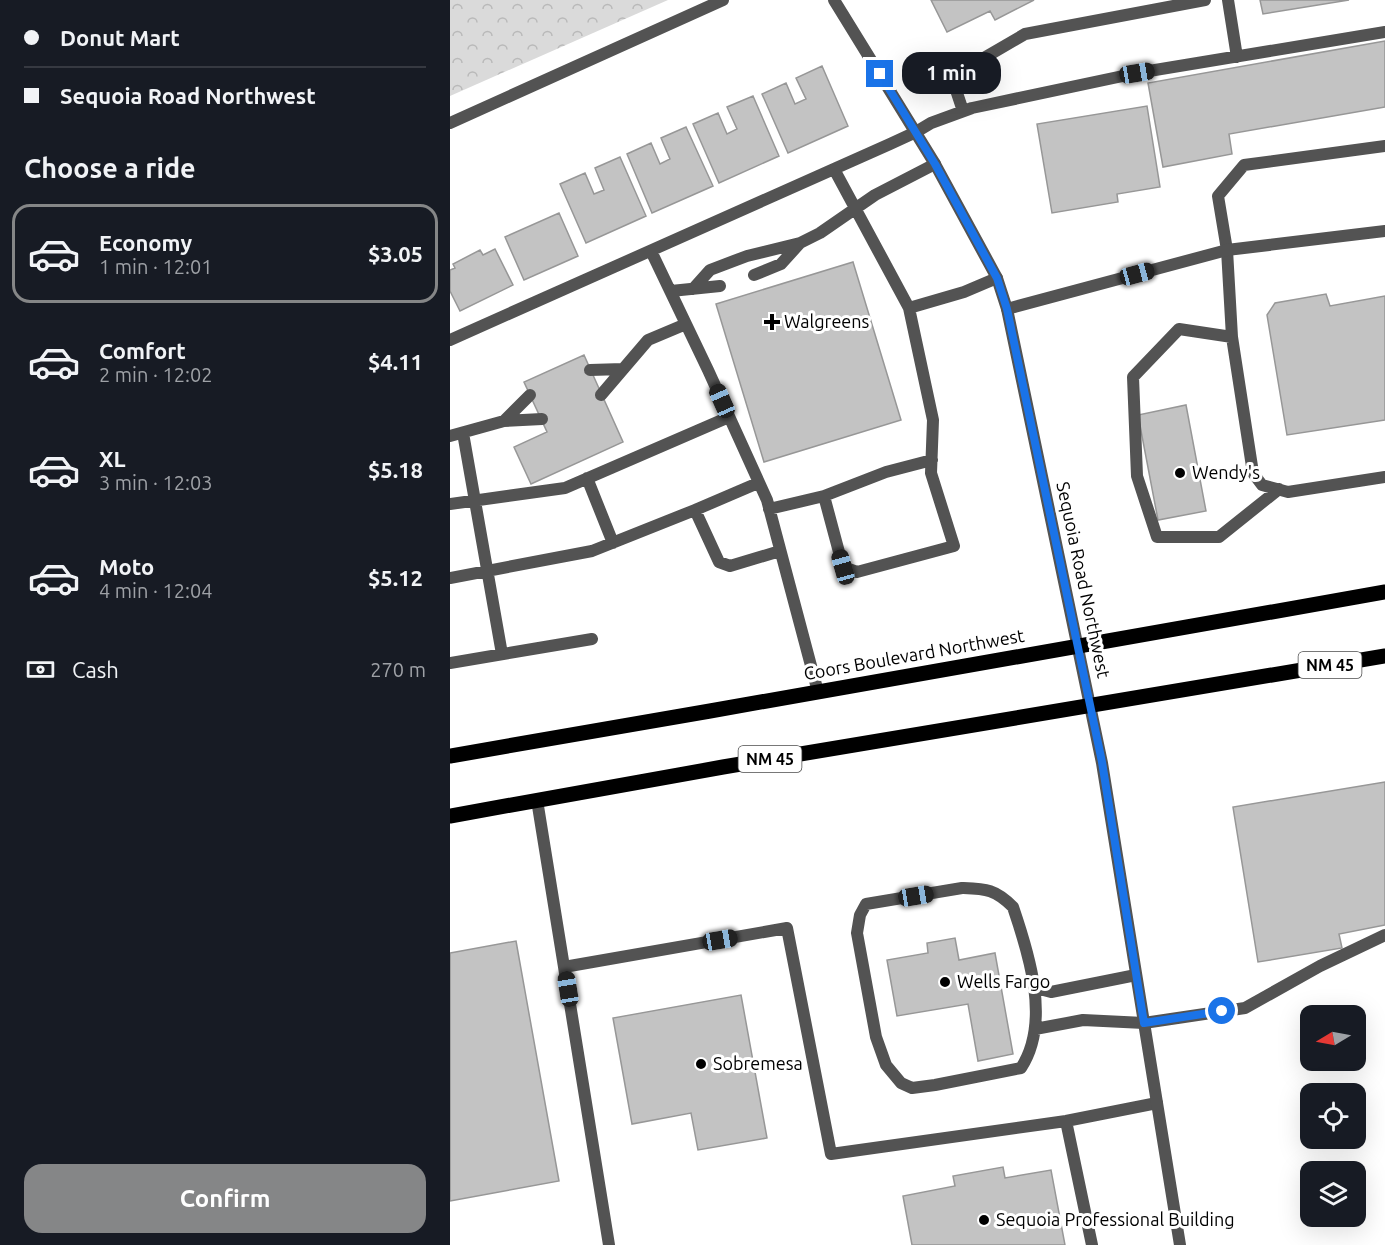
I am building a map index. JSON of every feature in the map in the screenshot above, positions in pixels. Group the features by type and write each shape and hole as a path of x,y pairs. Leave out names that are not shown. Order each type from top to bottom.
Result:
{"main road":[{"name":"Coors Boulevard Northwest","path":"450,756 1385,592"},
{"name":"NM 45","path":"450,816 1385,656"}],"street":[{"path":"450,123 723,0"},
{"name":"Sequoia Road Northwest","path":"834,0 935,164 997,278 1007,309 1102,762 1180,1245"},
{"path":"963,111 955,87 956,79 965,69 1025,34 1205,0"},
{"path":"1228,0 1238,57"},
{"path":"450,340 834,169 931,123 963,111 1137,73 1385,32"},
{"path":"1385,146 1244,165 1218,196 1227,250 1232,337 1253,473 1262,485 1288,492 1385,477"},
{"path":"693,289 710,270 747,256 800,243 820,233 855,208 935,164"},
{"path":"824,496 843,567 857,572 954,546 931,473 933,420 909,308 834,169"},
{"path":"1007,309 1227,250 1385,231"},
{"path":"754,275 781,264 800,243"},
{"path":"651,250 769,509 818,692"},
{"path":"909,308 964,292 997,278"},
{"path":"671,291 720,286"},
{"path":"602,395 648,340 686,324"},
{"path":"1232,337 1179,329 1133,377 1137,476 1157,537 1219,537 1279,489"},
{"path":"590,370 623,369"},
{"path":"504,421 530,395"},
{"path":"450,504 565,488 729,417"},
{"path":"450,436 504,421 542,419"},
{"path":"463,433 501,654"},
{"path":"769,509 824,496 886,472 932,460"},
{"path":"587,478 613,543"},
{"path":"450,578 592,551 758,483"},
{"path":"695,510 719,561 730,566 780,551"},
{"path":"450,663 592,639"},
{"path":"537,800 609,1245"},
{"path":"962,888 990,889 1003,897 1013,907 1036,988 1035,1029 1029,1055 1021,1068 912,1088 901,1083 886,1065 876,1037 857,933 860,915 866,904 962,888"},
{"path":"564,966 788,928 831,1154 1066,1121 1157,1103"},
{"path":"1035,1029 1083,1020 1144,1023 1245,1008 1320,966 1385,935"},
{"path":"1036,988 1051,992 1136,975"},
{"path":"1066,1121 1092,1245"}],"green space":[{"path":"450,0 668,0 450,96"}],"building":[{"path":"931,0 1034,0 995,20 990,11 947,32"},
{"path":"1260,0 1349,0 1263,14"},
{"path":"1385,41 1385,107 1229,134 1232,154 1163,167 1148,83"},
{"path":"822,66 848,126 788,153 762,94 786,83 795,104 806,99 796,78"},
{"path":"753,96 779,156 719,183 693,124 718,113 727,134 737,129 727,107"},
{"path":"1147,106 1160,187 1117,194 1118,202 1052,213 1037,124"},
{"path":"686,127 713,186 652,213 627,154 651,143 660,164 670,159 661,138"},
{"path":"620,157 646,216 586,243 560,184 585,173 594,194 604,190 595,168"},
{"path":"559,213 578,256 524,280 505,237"},
{"path":"495,249 513,285 460,311 450,291 450,270 455,268 453,264 480,250 483,255"},
{"name":"Walgreens","path":"853,262 901,420 764,462 716,304"},
{"path":"1326,294 1330,306 1385,296 1385,420 1287,435 1267,315 1275,303"},
{"path":"584,355 623,442 531,484 514,447 547,432 524,382"},
{"path":"1186,405 1206,511 1158,520 1138,415"},
{"path":"1385,782 1385,925 1339,934 1342,948 1258,962 1233,807"},
{"name":"Wells Fargo","path":"955,938 959,960 995,953 1013,1054 978,1061 968,1004 897,1016 887,960 928,953 927,943"},
{"path":"516,941 559,1181 450,1201 450,953"},
{"path":"741,995 767,1138 698,1150 691,1113 632,1124 613,1018"},
{"name":"Sequoia Professional Building","path":"1003,1167 1005,1178 1051,1170 1065,1245 912,1245 903,1196 955,1186 953,1176"}],"place":[{"name":"Walgreens","path":"772,322"},
{"name":"Wendy's","path":"1180,473"},
{"name":"Wells Fargo","path":"945,982"},
{"name":"Sobremesa","path":"701,1064"},
{"name":"Sequoia Professional Building","path":"984,1220"}],"route":[{"path":"880,74 935,164 997,278 1007,309 1102,762 1144,1023 1222,1011"}]}
